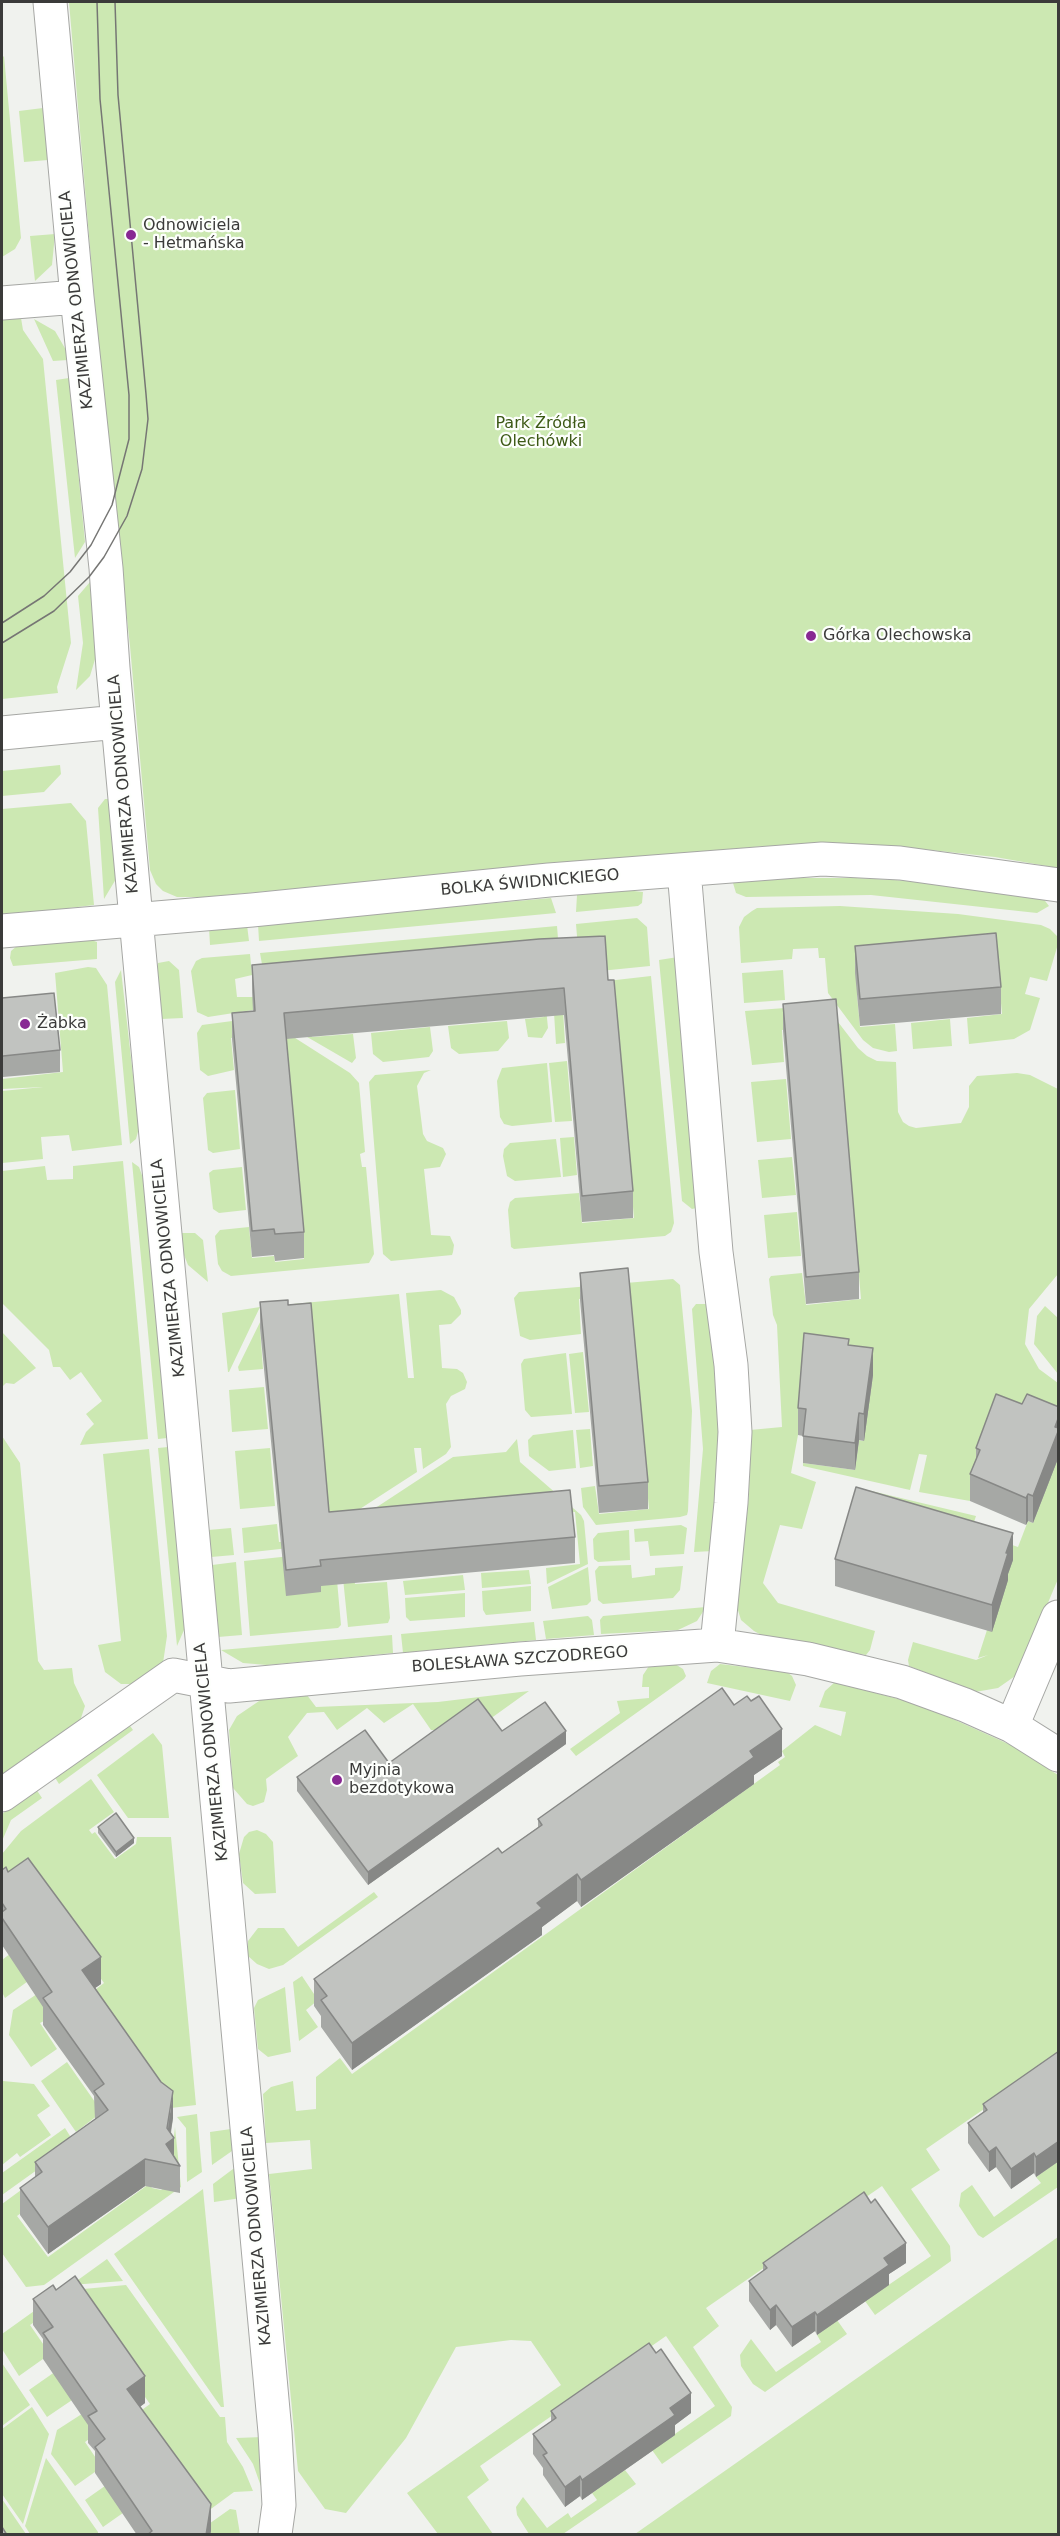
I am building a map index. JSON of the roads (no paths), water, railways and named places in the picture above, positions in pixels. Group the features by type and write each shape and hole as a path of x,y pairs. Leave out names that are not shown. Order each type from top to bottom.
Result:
{"street":[{"name":"KAZIMIERZA ODNOWICIELA","path":"44,2 106,568 118,722 193,1521 205,1680 275,2432 279,2505 275,2535"},
{"path":"2,303 77,297"},
{"path":"2,733 118,722"},
{"name":"BOLKA ŚWIDNICKIEGO","path":"2,931 549,880 822,860 900,863 1059,885"},
{"path":"684,870 716,1252 731,1365 735,1432 731,1503 717,1646"},
{"path":"1012,1726 1059,1617"},
{"name":"BOLESŁAWA SZCZODREGO","path":"2,1795 162,1680 181,1674 229,1686 520,1659 717,1646 778,1654 882,1675 965,1705 1012,1726 1059,1755"}],"tram line":[{"path":"2,623 44,596 70,572 91,545 112,505 129,439 129,395 100,99 97,2"},
{"path":"2,643 54,611 89,577 104,557 127,516 142,469 148,419 118,95 115,2"}],"place":[{"name":"Odnowiciela - Hetmańska","path":"131,235"},
{"name":"Górka Olechowska","path":"811,636"},
{"name":"Żabka","path":"25,1024"},
{"name":"Myjnia bezdotykowa","path":"337,1780"}],"park label":[{"name":"Park Źródła Olechówki","path":"541,433"}]}
